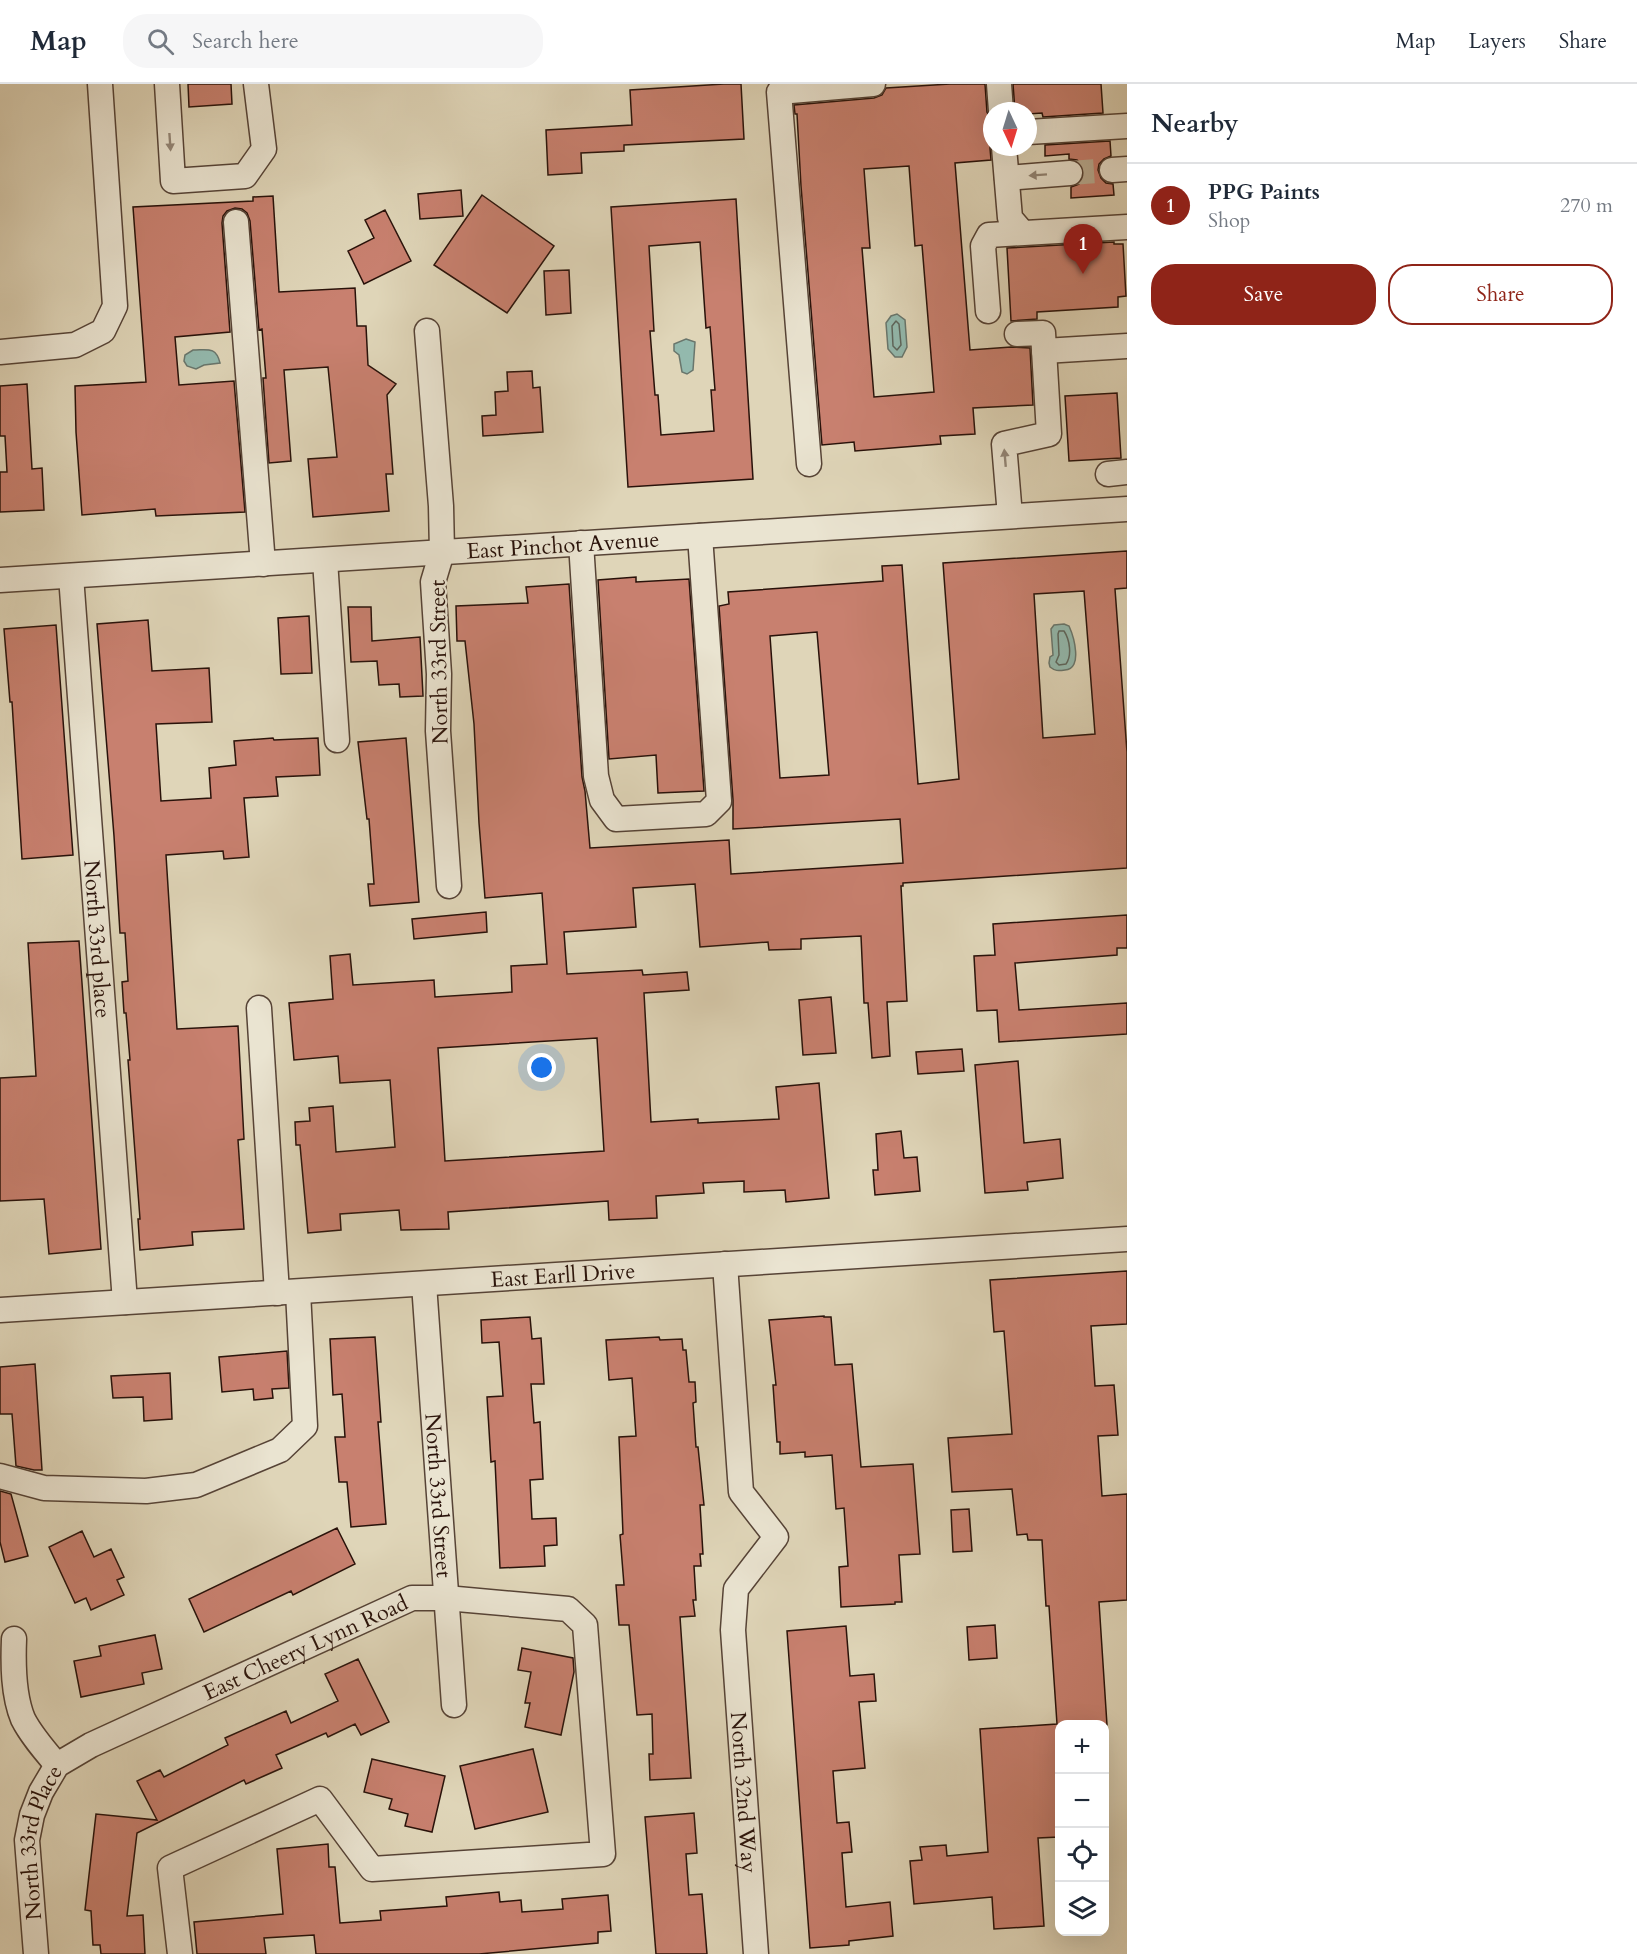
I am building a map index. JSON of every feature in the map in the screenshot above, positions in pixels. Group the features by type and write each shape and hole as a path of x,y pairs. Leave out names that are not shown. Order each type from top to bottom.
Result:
{"street":[{"path":"0,352 75,345 103,331 115,306 100,84"},
{"path":"166,84 173,181 245,176 264,149 256,84"},
{"path":"809,464 779,92 873,84"},
{"path":"999,84 1000,102"},
{"path":"1037,131 1127,126"},
{"path":"1005,156 1010,218 1022,232"},
{"path":"1007,178 1070,173"},
{"path":"236,222 263,564"},
{"path":"988,311 983,246 989,235 1127,227"},
{"name":"North 33rd Street","path":"427,331 441,506 441,552 433,582 439,674 438,731 449,886"},
{"path":"1010,516 1004,444 1049,434 1043,333 1017,334"},
{"path":"1044,351 1127,346"},
{"name":"East Pinchot Avenue","path":"0,580 1127,508"},
{"path":"581,543 596,776 602,800 616,819 706,814 719,801 700,536"},
{"path":"325,560 337,740"},
{"name":"North 33rd place","path":"71,576 125,1302"},
{"path":"0,1476 44,1488 146,1491 196,1485 280,1450 305,1426 287,1292 259,1008"},
{"name":"East Earll Drive","path":"0,1310 1127,1239"},
{"name":"North 32nd Way","path":"725,1264 741,1492 776,1537 736,1589 733,1630 756,1954"},
{"name":"North 33rd Street","path":"424,1284 454,1705"},
{"name":"East Cheery Lynn Road","path":"57,1765 91,1745 412,1598 446,1598 568,1609 585,1625 603,1854 372,1869 320,1799 170,1868 180,1954"},
{"name":"North 33rd Place","path":"14,1639 13,1662 19,1705 24,1719 44,1750 57,1765 41,1792 32,1815 27,1840 36,1954"}],"water":[{"path":"897,314 905,320 907,347 902,357 895,357 888,349 886,323 891,316"},
{"path":"686,339 695,342 693,370 687,374 682,372 679,355 674,351 674,344"},
{"path":"193,350 213,351 220,363 204,365 196,369 187,366 184,361 185,355"},
{"path":"1054,625 1069,626 1071,631 1075,644 1075,659 1071,668 1057,670 1050,667 1049,663 1053,655 1051,629"}],"building":[{"path":"188,84 231,84 232,104 189,107"},
{"path":"741,84 744,139 624,145 624,151 581,153 582,173 548,175 546,130 632,125 630,90"},
{"path":"985,84 983,156 991,156 991,160 955,163 970,350 1030,348 1033,405 973,408 975,434 940,436 941,444 855,451 854,442 822,445 797,114 795,114 794,105 874,98 882,95 886,88","holes":["909,166 915,246 922,245 934,392 874,397 862,248 870,248 864,169"]},
{"path":"1013,84 1101,84 1103,113 1043,117 1042,113 1037,113 1037,102 1014,102"},
{"path":"1110,141 1111,156 1099,164 1098,170 1106,183 1113,184 1114,195 1071,198 1071,187 1079,184 1083,179 1082,165 1077,160 1069,159 1069,154 1045,156 1045,145"},
{"path":"461,190 463,216 420,219 418,194"},
{"path":"482,195 554,246 507,313 434,265"},
{"path":"273,196 279,292 355,288 357,326 366,326 368,365 396,384 387,395 393,474 386,474 389,511 313,517 308,459 337,457 328,367 284,370 291,461 269,463 263,378 266,378 262,329 259,330 250,221 247,213 235,208 227,211 222,223 230,332 175,337 179,385 234,381 245,512 156,516 155,509 82,515 75,386 146,382 133,207 253,201 253,197"},
{"path":"736,199 753,479 628,487 611,207","holes":["700,242 706,328 710,327 715,390 711,390 714,431 661,435 650,331 654,331 649,246"]},
{"path":"385,210 411,261 364,284 348,251 374,238 365,220"},
{"path":"1114,242 1114,244 1123,244 1126,296 1118,297 1118,307 1037,312 1037,319 1011,321 1007,248"},
{"path":"569,270 571,313 546,315 544,271"},
{"path":"532,371 533,388 540,387 543,432 483,436 482,416 496,415 495,392 508,391 507,372"},
{"path":"27,384 32,469 42,468 44,510 0,512 0,472 7,472 5,436 0,436 0,386"},
{"path":"1117,393 1121,458 1069,461 1065,396"},
{"path":"1127,551 1127,588 1115,589 1127,752 1127,868 903,883 901,886 907,1001 887,1002 890,1056 872,1058 868,1003 864,1003 861,936 801,939 801,949 769,950 768,942 700,947 695,884 633,888 636,927 564,932 567,974 642,970 643,975 687,972 689,990 644,993 651,1122 698,1119 698,1123 779,1119 776,1087 819,1083 829,1198 786,1202 785,1190 744,1192 744,1181 703,1183 704,1193 656,1196 657,1218 609,1220 608,1201 448,1212 449,1229 401,1230 399,1210 340,1214 341,1230 308,1233 300,1145 296,1145 295,1122 310,1121 309,1108 333,1106 336,1152 395,1147 390,1080 340,1083 338,1056 294,1060 289,1003 333,999 330,956 350,954 353,985 434,980 435,997 512,992 511,966 547,964 542,893 485,898 474,724 465,641 457,641 456,606 528,603 526,587 569,584 582,777 590,848 729,840 731,874 903,863 900,819 733,829 733,800 719,606 729,604 728,592 883,581 882,566 902,565 918,784 959,779 943,563","holes":["1084,591 1095,734 1043,738 1034,594","817,632 829,775 780,778 770,636","597,1038 604,1151 445,1161 438,1048"]},
{"path":"636,577 636,582 689,579 704,791 658,793 656,755 609,759 598,580"},
{"path":"348,607 371,607 372,641 420,637 423,696 400,697 399,684 379,685 377,661 351,662"},
{"path":"309,616 312,673 281,674 278,618"},
{"path":"148,620 152,671 209,668 212,722 156,724 161,801 211,798 209,768 236,765 234,741 318,738 320,775 276,777 278,796 244,798 249,857 224,859 223,851 166,855 177,1029 238,1026 244,1139 238,1140 244,1229 192,1232 193,1245 140,1250 138,1219 140,1219 128,1060 130,1060 122,982 128,981 125,933 120,933 97,624"},
{"path":"56,625 73,855 22,859 12,702 10,702 4,629"},
{"path":"406,738 419,902 370,906 368,884 374,884 369,819 367,819 358,742"},
{"path":"486,912 487,932 414,939 412,919"},
{"path":"1127,915 1127,948 1117,948 1117,955 1015,963 1019,1010 1127,1003 1127,1034 999,1042 997,1010 977,1011 974,956 995,955 993,924"},
{"path":"79,941 101,1249 49,1254 44,1199 0,1201 0,1078 36,1076 28,943"},
{"path":"831,997 836,1053 803,1055 799,1000"},
{"path":"962,1049 964,1071 918,1074 916,1052"},
{"path":"1018,1061 1024,1143 1060,1139 1063,1178 1027,1182 1028,1190 985,1193 975,1065"},
{"path":"901,1131 904,1158 917,1157 920,1191 875,1195 873,1170 878,1170 876,1134"},
{"path":"1127,1271 1127,1324 1091,1326 1095,1386 1114,1385 1118,1435 1098,1436 1102,1496 1127,1494 1127,1600 1099,1602 1107,1720 1057,1720 1042,1540 1028,1540 1027,1534 1017,1535 1012,1489 952,1492 948,1438 1012,1434 1004,1331 994,1332 990,1280"},
{"path":"530,1317 532,1339 541,1338 544,1384 531,1384 534,1423 540,1422 543,1479 530,1480 532,1519 556,1518 557,1545 544,1546 545,1566 500,1568 495,1461 491,1462 487,1397 503,1396 499,1342 482,1343 481,1320"},
{"path":"831,1317 835,1365 852,1364 861,1467 913,1464 920,1554 899,1555 902,1602 895,1602 895,1604 841,1607 839,1567 848,1566 844,1508 836,1509 832,1455 805,1457 805,1452 780,1454 780,1442 777,1442 773,1385 776,1385 769,1320"},
{"path":"375,1337 381,1422 378,1422 386,1524 351,1527 347,1482 339,1482 335,1437 345,1437 342,1394 333,1395 330,1339"},
{"path":"659,1337 660,1340 682,1339 683,1350 686,1350 689,1382 695,1382 696,1402 693,1403 696,1447 698,1447 704,1505 700,1505 703,1554 700,1554 701,1566 694,1566 695,1616 680,1617 691,1778 650,1780 649,1754 653,1754 652,1714 637,1715 629,1625 619,1625 616,1585 624,1585 620,1535 623,1534 619,1437 636,1436 632,1378 609,1380 606,1340"},
{"path":"287,1351 289,1388 272,1389 273,1398 254,1400 253,1389 222,1392 219,1357"},
{"path":"35,1364 42,1470 16,1466 12,1414 0,1414 0,1367"},
{"path":"170,1373 172,1419 144,1421 143,1397 113,1398 111,1376"},
{"path":"0,1491 11,1494 28,1556 5,1562 0,1542"},
{"path":"969,1509 972,1551 953,1552 951,1510"},
{"path":"337,1528 355,1564 293,1595 291,1591 204,1632 189,1599"},
{"path":"82,1531 94,1557 111,1549 124,1577 117,1580 124,1595 91,1610 86,1598 75,1603 49,1547"},
{"path":"995,1625 997,1658 969,1660 967,1627"},
{"path":"846,1626 850,1676 874,1674 876,1701 859,1702 865,1768 833,1771 837,1823 849,1822 852,1852 842,1853 846,1907 890,1902 893,1936 849,1941 849,1945 810,1948 787,1631"},
{"path":"155,1635 162,1669 142,1673 144,1684 81,1697 74,1661 101,1656 99,1646"},
{"path":"522,1648 573,1658 574,1672 561,1735 525,1727 530,1703 525,1703 531,1672 518,1670"},
{"path":"358,1659 389,1722 361,1735 355,1724 328,1737 326,1733 276,1755 282,1768 246,1784 244,1780 137,1833 127,1916 143,1915 145,1954 101,1954 100,1945 93,1945 91,1911 85,1910 96,1814 157,1820 137,1781 160,1770 164,1777 228,1745 225,1738 286,1711 291,1723 338,1701 325,1674"},
{"path":"1055,1724 1055,1837 1038,1838 1044,1926 994,1929 992,1897 914,1904 910,1861 922,1860 920,1847 946,1845 947,1856 988,1852 980,1729"},
{"path":"533,1749 548,1812 475,1829 460,1766"},
{"path":"372,1759 445,1776 432,1832 405,1826 408,1814 389,1809 392,1799 364,1792"},
{"path":"694,1813 697,1853 686,1854 689,1895 702,1894 707,1954 656,1954 645,1817"},
{"path":"328,1844 329,1867 335,1867 340,1923 381,1920 380,1911 447,1906 446,1897 499,1892 500,1902 521,1900 522,1912 563,1909 562,1899 608,1895 611,1931 598,1932 598,1943 479,1954 316,1954 314,1935 264,1938 266,1954 197,1954 194,1922 283,1914 277,1849"}],"tunnel":[{"path":"1070,173 1112,170"}],"place":[{"name":"PPG Paints","path":"1083,274"}]}
